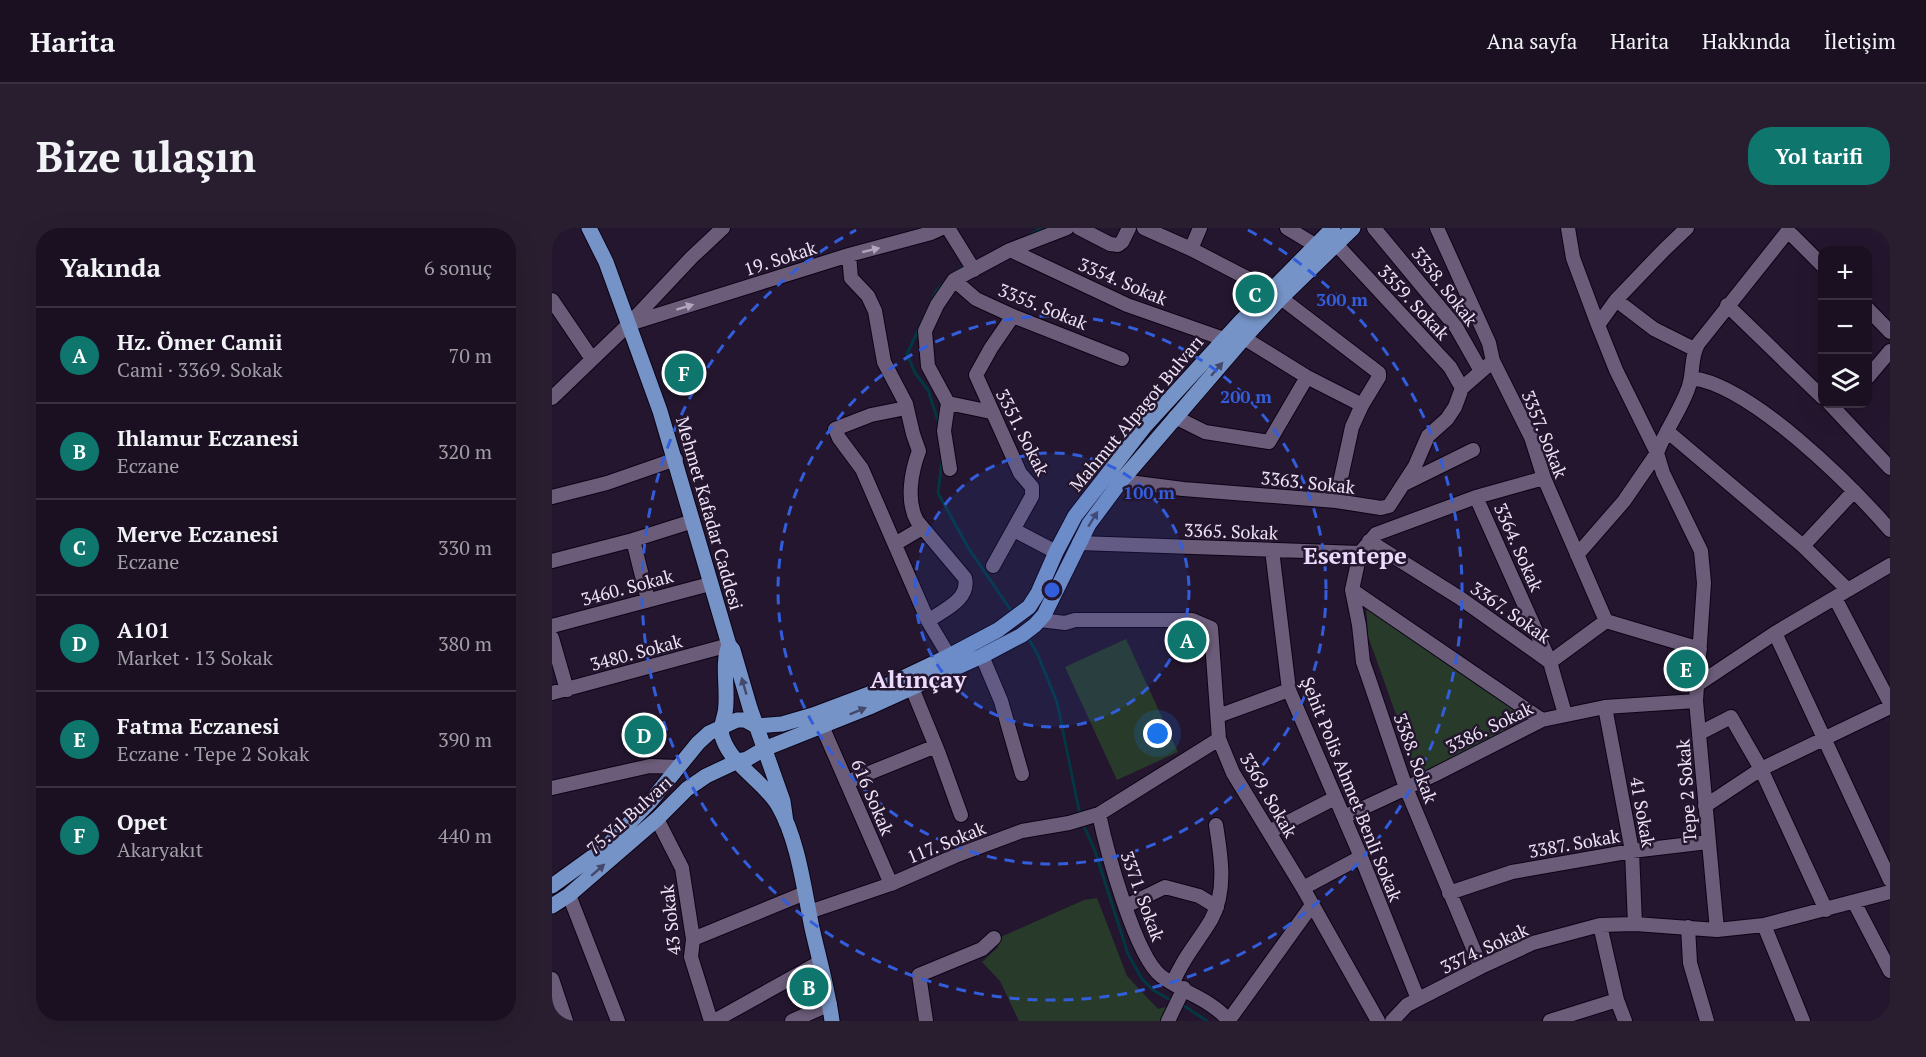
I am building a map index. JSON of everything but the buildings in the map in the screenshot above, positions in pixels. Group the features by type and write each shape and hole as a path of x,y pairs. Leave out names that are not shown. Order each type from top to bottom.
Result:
{"main road":[{"name":"Mehmet Kafadar Caddesi","path":"589,228 606,262 676,459 729,645 735,656 756,726 783,801 832,1021"},
{"name":"Mahmut Alpagot Bulvarı","path":"1041,618 1100,507 1174,417 1244,338 1315,245 1334,228"},
{"name":"Mahmut Alpagot Bulvarı","path":"756,726 782,724 869,694 998,630 1025,609 1033,601 1076,516 1145,426 1224,339 1353,228"},
{"path":"738,761 912,688 1008,644 1041,618"},
{"name":"Mehmet Kafadar Caddesi","path":"729,645 725,658 727,687 721,726 722,737 731,754 777,804 786,822"},
{"path":"721,726 737,720 745,720 756,726"},
{"name":"75.Yıl Bulvarı","path":"552,886 606,847 650,802 698,742 721,726"},
{"name":"75.Yıl Bulvarı","path":"552,906 569,895 657,819 687,789 706,776 738,761"}],"street":[{"path":"552,398 629,324 692,257 723,228"},
{"path":"950,469 944,431 948,403 928,366 925,331 937,305 954,280 972,267 1066,228"},
{"path":"1079,228 1110,244 1118,245 1130,228"},
{"path":"1144,228 1191,249 1277,295 1379,373 1352,427 1336,501"},
{"path":"1191,249 1200,228"},
{"path":"1287,228 1315,245"},
{"name":"3358. Sokak","path":"1374,228 1456,327 1481,371"},
{"name":"3357. Sokak","path":"1437,228 1489,343 1493,361 1531,437 1544,478 1606,621"},
{"name":"Tepe 2 Sokak","path":"1568,228 1573,258 1616,370 1657,453 1663,473 1701,551 1704,583 1696,701 1717,930"},
{"path":"1598,325 1616,300 1687,228"},
{"name":"19. Sokak","path":"629,324 934,230"},
{"path":"1577,555 1624,501 1657,453 1688,390 1692,378 1694,349 1788,230 1818,261"},
{"path":"951,233 972,267"},
{"name":"3359. Sokak","path":"1336,244 1450,367 1462,388"},
{"name":"3354. Sokak","path":"1010,250 1127,305 1224,339"},
{"path":"849,255 851,278 868,296 875,311 884,362 906,408 919,451 914,465 912,512 922,528 965,578 966,590 959,599 928,621"},
{"name":"3355. Sokak","path":"954,280 976,299 1122,359"},
{"path":"1616,300 1654,329 1694,349"},
{"path":"552,301 592,359"},
{"path":"1727,305 1818,393"},
{"path":"1872,313 1890,332"},
{"name":"3351. Sokak","path":"993,566 1032,496 1032,487 1020,473 976,375 1013,316"},
{"path":"1244,338 1306,377 1362,405"},
{"path":"1872,372 1890,351"},
{"path":"1404,484 1428,436 1447,419 1455,408 1462,388 1493,361"},
{"path":"1174,417 1205,432 1269,442 1306,377"},
{"path":"1692,378 1706,380 1741,398 1783,426 1887,520"},
{"path":"948,403 992,412"},
{"path":"906,408 872,415 835,429 862,469 928,621 949,656"},
{"path":"1840,408 1890,468"},
{"path":"1667,431 1803,546 1848,590"},
{"name":"3363. Sokak","path":"1121,481 1183,489 1336,501 1381,508 1389,506 1404,484 1473,450"},
{"path":"552,497 607,483 676,459"},
{"path":"1360,554 1376,534 1476,496 1544,478"},
{"path":"1803,546 1854,491"},
{"name":"3364. Sokak","path":"1476,496 1550,662 1566,714"},
{"path":"552,561 633,540 693,521"},
{"path":"895,544 922,528"},
{"path":"1014,530 1056,552"},
{"path":"633,540 648,600"},
{"name":"3367. Sokak","path":"1369,542 1460,598 1550,662 1606,621"},
{"name":"3365. Sokak","path":"1079,543 1360,554"},
{"name":"Şehit Polis Ahmet Benli Sokak","path":"1272,550 1289,690 1344,817 1418,999"},
{"name":"3388. Sokak","path":"1360,554 1352,590 1363,662 1406,788 1481,967"},
{"path":"1698,685 1775,633 1890,565"},
{"name":"3460. Sokak","path":"552,626 710,584"},
{"path":"1352,590 1542,720"},
{"path":"1705,806 1761,769 1890,705 1834,598"},
{"name":"3369. Sokak","path":"1041,618 1065,622 1075,620 1192,620 1211,628 1219,739 1233,773 1303,888 1378,1021"},
{"path":"1606,621 1700,649"},
{"path":"1775,633 1890,880"},
{"path":"552,638 567,690"},
{"name":"3480. Sokak","path":"552,693 729,645"},
{"path":"982,656 1000,701 1022,774"},
{"path":"912,688 961,815"},
{"path":"1218,716 1289,690"},
{"name":"3386. Sokak","path":"1344,817 1542,720 1605,707 1696,701"},
{"name":"41 Sokak","path":"1605,707 1632,851 1635,924"},
{"path":"1700,733 1731,717 1761,769 1826,910"},
{"name":"616 Sokak","path":"822,726 891,884"},
{"name":"117. Sokak","path":"809,912 891,884 955,856 1022,831 1069,823 1099,814 1219,739"},
{"path":"848,782 936,746"},
{"path":"552,788 650,766 679,767"},
{"path":"1269,832 1335,798"},
{"name":"3371. Sokak","path":"1099,814 1105,842 1126,906 1137,937 1152,967 1161,976 1221,1011 1229,1021"},
{"name":"43 Sokak","path":"657,819 682,868 693,939 694,971 712,1021"},
{"path":"1170,1014 1182,961 1210,921 1220,895 1221,876 1216,825"},
{"name":"3387. Sokak","path":"1449,893 1512,872 1632,851 1708,842"},
{"path":"1303,888 1360,857"},
{"path":"1126,906 1165,887 1199,896 1217,906"},
{"name":"3374. Sokak","path":"1392,1021 1407,1005 1481,967 1533,943 1600,925 1635,924 1717,930 1764,925 1890,892"},
{"path":"693,939 805,893"},
{"path":"569,895 618,1021"},
{"path":"1854,902 1890,971"},
{"path":"1229,1021 1312,904"},
{"path":"1600,925 1617,1000 1625,1021"},
{"path":"1764,925 1803,1021"},
{"path":"1688,927 1690,963 1703,1020"},
{"path":"926,1021 920,975 982,949 994,938"},
{"path":"712,1021 820,962"},
{"path":"552,979 566,1021"},
{"path":"1550,1021 1617,1000"},
{"path":"792,1021 830,1004"}],"green space":[{"path":"1366,605 1534,719 1419,779 1368,636"},
{"path":"1126,639 1178,752 1117,780 1065,667"},
{"path":"1097,898 1127,976 1158,1009 1169,1006 1161,1021 1019,1021 1000,981 982,962 998,947 994,940 1084,900"}],"waterway":[{"path":"1030,235 1041,228"},
{"path":"955,272 967,264"},
{"path":"939,424 928,390 915,373 907,354 937,290 944,283"},
{"path":"942,461 938,493 969,549 1012,612"},
{"path":"1028,638 1037,653 1057,702 1080,815"},
{"path":"1083,824 1095,851 1128,954 1142,979 1153,990 1174,1002"},
{"path":"1181,1004 1207,1021"}],"place":[{"name":"Merve Eczanesi","path":"1255,294"},
{"name":"Opet","path":"684,373"},
{"name":"Hz. Ömer Camii","path":"1187,640"},
{"name":"Fatma Eczanesi","path":"1686,669"},
{"name":"A101","path":"644,735"},
{"name":"Ihlamur Eczanesi","path":"809,987"}],"district":[{"name":"Esentepe","path":"1355,555"},
{"name":"Altınçay","path":"918,679"}]}
